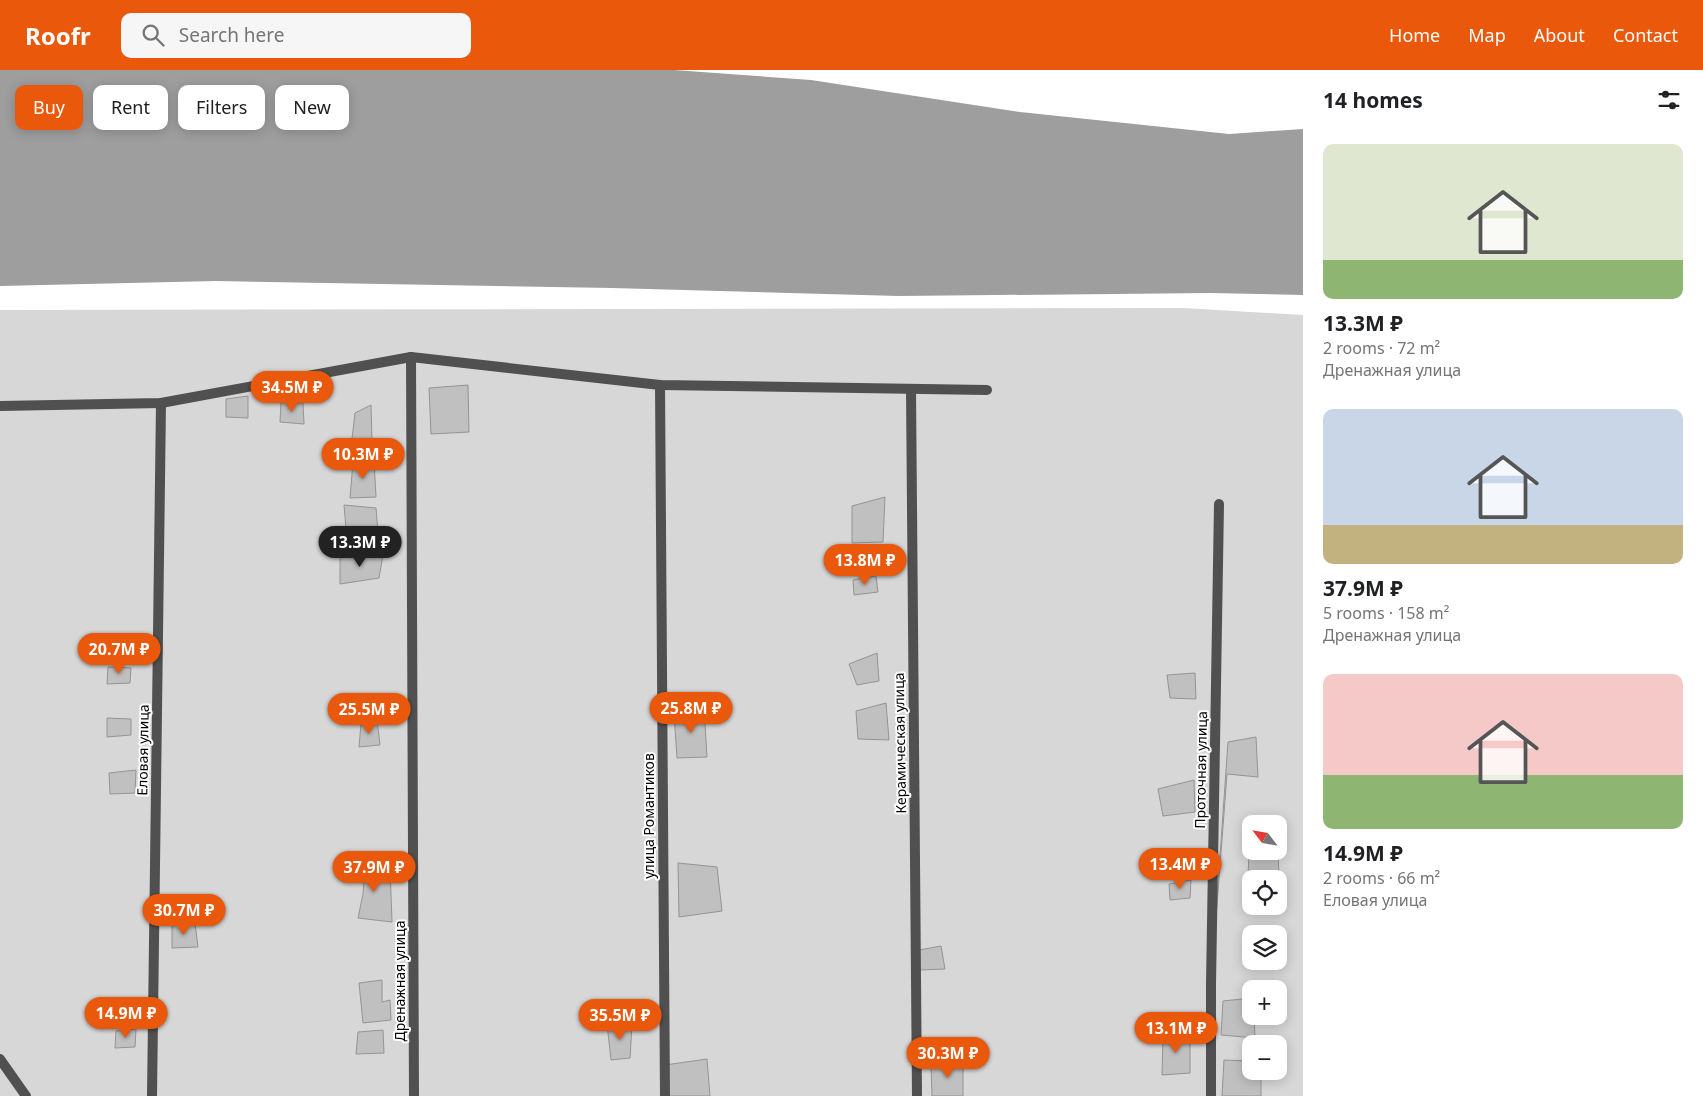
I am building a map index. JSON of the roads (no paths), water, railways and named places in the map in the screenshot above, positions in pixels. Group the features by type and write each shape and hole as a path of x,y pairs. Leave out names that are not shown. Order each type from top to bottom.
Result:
{"street":[{"path":"0,406 161,403 411,357 660,385 987,390"},
{"name":"Дренажная улица","path":"411,357 414,1096"},
{"name":"улица Романтиков","path":"660,385 665,1096"},
{"name":"Керамическая улица","path":"911,389 917,1096"},
{"name":"Еловая улица","path":"152,1096 161,403"},
{"name":"Проточная улица","path":"1211,1096 1211,984 1219,504"},
{"path":"0,1059 26,1096"}]}
